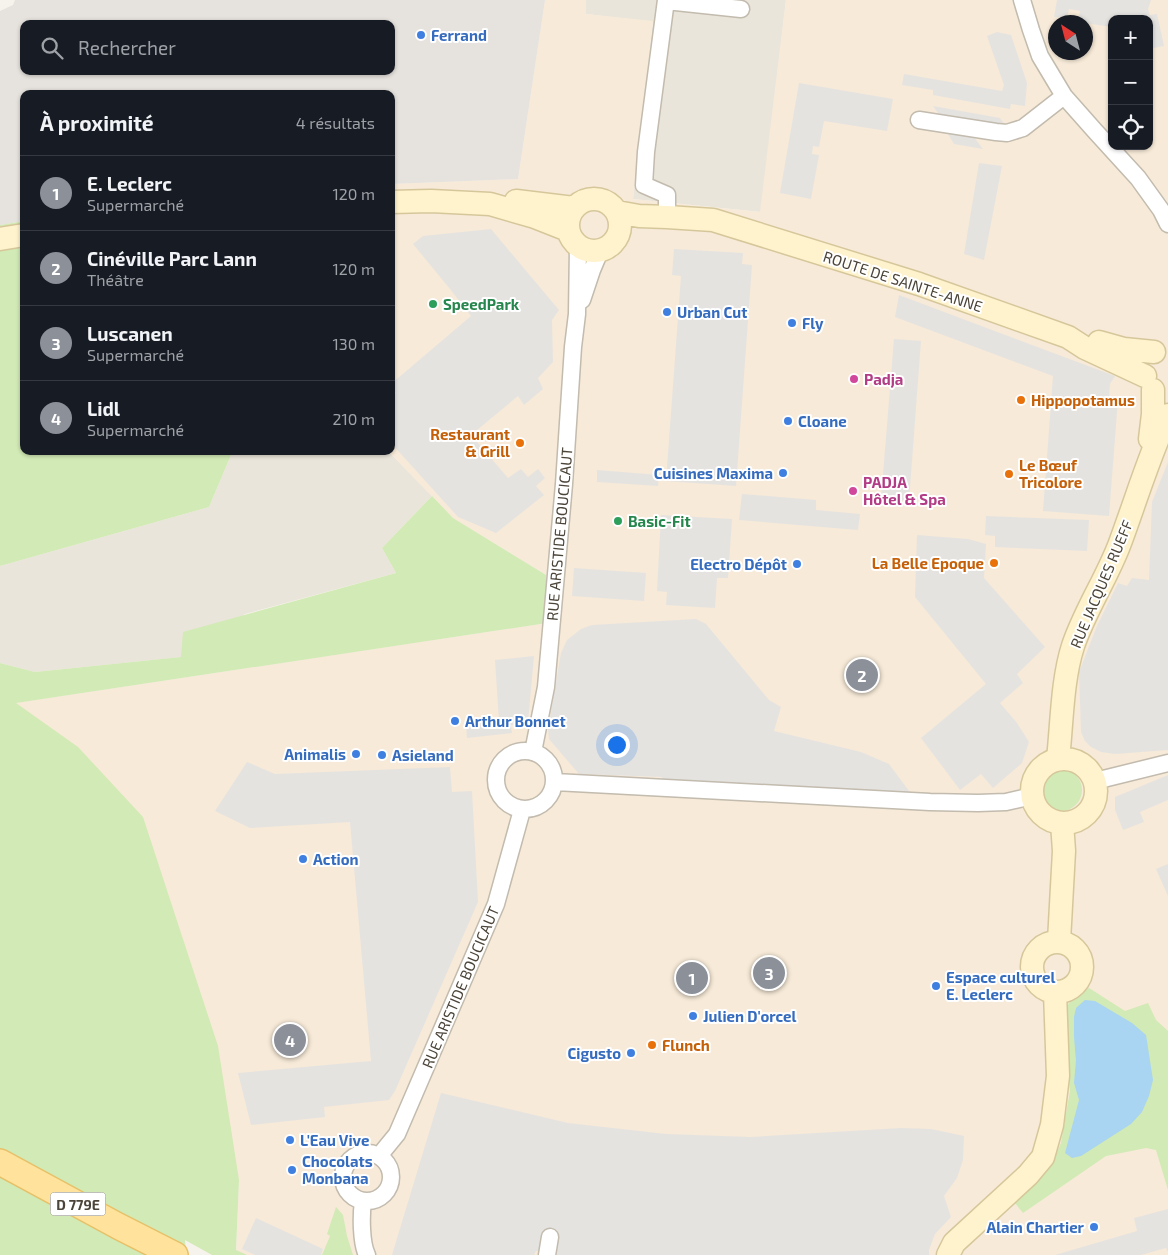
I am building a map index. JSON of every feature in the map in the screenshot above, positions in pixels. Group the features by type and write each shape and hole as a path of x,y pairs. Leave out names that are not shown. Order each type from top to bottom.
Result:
{"main road":[{"path":"431,201 480,196 574,208"},
{"path":"395,202 431,201 490,204 535,217 573,238 585,250 592,251 609,244 620,229 620,220 617,212 606,201 597,198 581,202 570,214 568,222 573,238"},
{"name":"ROUTE DE SAINTE-ANNE","path":"617,212 639,216 667,216 713,220 919,284 1068,337 1156,388"},
{"name":"ROUTE DE SAINTE-ANNE","path":"609,244 638,231 711,227 737,228"},
{"path":"0,239 20,236"},
{"name":"ROUTE DE SAINTE-ANNE","path":"1068,337 1089,339 1132,350 1161,349"},
{"name":"RUE JACQUES RUEFF","path":"1146,470 1156,388 1147,364 1150,357 1161,349"},
{"name":"RUE JACQUES RUEFF","path":"1058,759 1066,679 1073,647 1094,597 1107,574 1118,548 1168,415"},
{"path":"1058,759 1076,761 1084,766 1094,781 1096,791 1094,802 1082,818 1062,824 1051,821 1042,815 1035,806 1031,786 1034,776 1049,762 1058,759"},
{"path":"1059,941 1064,852 1062,824"},
{"path":"1059,941 1074,947 1082,960 1083,968 1077,983 1071,988 1055,992 1041,986 1036,980 1032,966 1038,951 1044,945 1059,941"},
{"path":"948,1255 954,1243 1028,1175 1043,1157 1052,1125 1058,1076 1055,992"},
{"name":"D 779E","path":"0,1162 175,1255"}],"street":[{"path":"1022,0 1040,56 1064,96 1138,178 1161,210 1168,224"},
{"path":"667,216 668,195 644,185 646,152 666,1 741,9"},
{"path":"918,120 1007,133 1023,128 1064,96"},
{"name":"RUE ARISTIDE BOUCICAUT","path":"533,752 546,687 564,484 577,314 573,238"},
{"name":"RUE ARISTIDE BOUCICAUT","path":"577,314 592,270 609,244"},
{"path":"521,752 533,752 542,756 549,763 553,772 554,782 551,794 544,803 522,810 511,806 502,798 497,787 496,775 501,764 510,756 521,752"},
{"path":"1094,781 1168,763"},
{"path":"554,782 968,803 1006,802 1032,796"},
{"name":"RUE ARISTIDE BOUCICAUT","path":"379,1156 397,1134 496,904 522,810"},
{"path":"363,1153 379,1156 390,1168 390,1184 383,1196 377,1200 363,1202 356,1199 344,1188 342,1174 345,1167 349,1160 363,1153"},
{"path":"363,1202 364,1249 367,1255"},
{"path":"546,1255 550,1237"}],"shaded area":[{"path":"15,0 545,0 518,179 395,184 395,90 20,90 20,222 0,225 0,11 13,5"},
{"path":"545,0 586,0 586,14 653,21 633,199 760,212 786,0 1168,0 1168,1255 236,1255 239,1180 15,703 547,623 546,575 453,518 392,455 395,455 395,184 518,179"},
{"path":"586,0 786,0 761,212 633,199 653,22 586,14"},
{"path":"1057,0 1151,0 1148,9 1150,15 1108,15 1108,26 1093,24 1093,15 1079,15 1080,11 1069,9 1068,15 1054,15"},
{"path":"1157,14 1164,46 1153,48 1153,15 1150,15"},
{"path":"997,32 1011,35 1027,83 1025,106 1011,104 1010,109 933,95 933,90 902,85 904,74 1002,91 1004,85 987,36"},
{"path":"799,83 893,99 887,131 824,121 819,147 813,146 812,154 819,155 811,199 780,193"},
{"path":"933,106 1000,118 1008,129 942,119"},
{"path":"946,131 974,137 983,149 954,144"},
{"path":"979,163 1002,166 984,260 964,254"},
{"path":"491,229 559,310 552,320 553,362 538,378 543,389 524,405 518,396 471,435 508,478 521,469 528,477 538,469 545,478 536,486 544,495 496,533 458,517 395,447 395,381 471,316 413,244 423,236"},
{"path":"674,249 743,253 742,264 752,265 736,486 666,481 681,276 672,275"},
{"path":"899,295 1115,376 1110,384 1109,397 1118,399 1109,516 1043,511 1053,376 895,317"},
{"path":"894,339 921,341 909,501 881,499"},
{"path":"231,455 392,455 432,496 382,548 396,573 245,614 182,657 35,672 0,663 0,566 209,507"},
{"path":"1168,462 1168,750 1115,754 1101,752 1091,747 1085,741 1081,732 1079,672 1097,626 1118,583 1127,586 1132,578 1149,580 1152,502"},
{"path":"597,470 659,475 658,486 597,482"},
{"path":"742,494 816,500 816,510 860,514 858,530 739,520"},
{"path":"661,515 732,519 728,578 717,578 715,608 666,605 667,592 657,591"},
{"path":"986,516 1089,520 1087,551 995,547 995,536 985,535"},
{"path":"917,535 968,539 986,544 984,578 1045,647 1017,674 1023,683 1000,703 1017,723 1029,742 1022,763 993,788 981,774 960,790 921,738 986,684 915,597"},
{"path":"574,568 646,573 644,601 572,596"},
{"path":"696,619 706,624 769,700 781,707 774,731 861,752 889,764 912,795 662,784 662,777 579,774 549,739 548,729 561,653 567,640 581,629 592,625"},
{"path":"534,656 528,722 511,725 512,733 467,738 466,724 499,721 495,660"},
{"path":"247,762 275,774 450,767 452,792 472,791 478,902 395,1091 389,1100 324,1107 325,1117 251,1125 238,1073 371,1061 350,822 250,828 215,811"},
{"path":"1168,775 1168,800 1140,812 1144,822 1123,830 1115,810 1115,797"},
{"path":"1168,864 1168,896 1156,869"},
{"path":"441,1093 568,1123 666,1134 750,1137 901,1128 931,1129 964,1136 963,1160 957,1178 944,1196 951,1217 935,1234 929,1255 557,1255 536,1251 534,1255 392,1255"},
{"path":"1168,1209 1168,1252 1166,1248 1141,1255 1055,1255 1137,1231 1134,1218"},
{"path":"256,1218 323,1249 321,1255 255,1255 242,1249"}],"green space":[{"path":"20,222 20,455 231,455 209,507 0,566 0,225"},
{"path":"432,496 453,518 546,575 547,623 16,703 78,747 143,817 218,1046 239,1180 236,1250 247,1255 212,1255 185,1240 186,1255 0,1255 0,663 35,672 181,657 183,632 396,573 382,548"},
{"path":"1061,769 1076,775 1082,790 1076,805 1061,811 1046,805 1040,790 1046,775"},
{"path":"1089,988 1125,1011 1148,1003 1156,1020 1168,1031 1168,1190 1156,1150 1146,1148 1106,1156 1023,1213 1015,1203 1050,1167 1061,1143 1070,1091 1066,1034 1068,1004"},
{"path":"336,1207 343,1215 353,1255 322,1255 330,1236 327,1234"}],"water":[{"path":"1085,1000 1095,1001 1132,1023 1146,1035 1153,1080 1142,1112 1131,1124 1081,1156 1072,1158 1065,1153 1079,1100 1074,1083 1076,1061 1074,1017 1076,1008"}],"place":[{"name":"Ferrand","path":"421,35"},
{"name":"SpeedPark","path":"433,304"},
{"name":"Urban Cut","path":"667,312"},
{"name":"Fly","path":"792,323"},
{"name":"Padja","path":"854,379"},
{"name":"Hippopotamus","path":"1021,400"},
{"name":"Cloane","path":"788,421"},
{"name":"Restaurant & Grill","path":"520,443"},
{"name":"Cuisines Maxima","path":"783,473"},
{"name":"Le Bœuf Tricolore","path":"1009,474"},
{"name":"PADJA Hôtel & Spa","path":"853,491"},
{"name":"Basic-Fit","path":"618,521"},
{"name":"La Belle Epoque","path":"994,563"},
{"name":"Electro Dépôt","path":"797,564"},
{"name":"Cinéville Parc Lann","path":"862,675"},
{"name":"Arthur Bonnet","path":"455,721"},
{"name":"Animalis","path":"356,754"},
{"name":"Asieland","path":"382,755"},
{"name":"Action","path":"303,859"},
{"name":"Luscanen","path":"769,973"},
{"name":"E. Leclerc","path":"692,978"},
{"name":"Espace culturel E. Leclerc","path":"936,986"},
{"name":"Julien D'orcel","path":"693,1016"},
{"name":"Lidl","path":"290,1040"},
{"name":"Flunch","path":"652,1045"},
{"name":"Cigusto","path":"631,1053"},
{"name":"L'Eau Vive","path":"290,1140"},
{"name":"Chocolats Monbana","path":"292,1170"},
{"name":"Alain Chartier","path":"1094,1227"}]}
